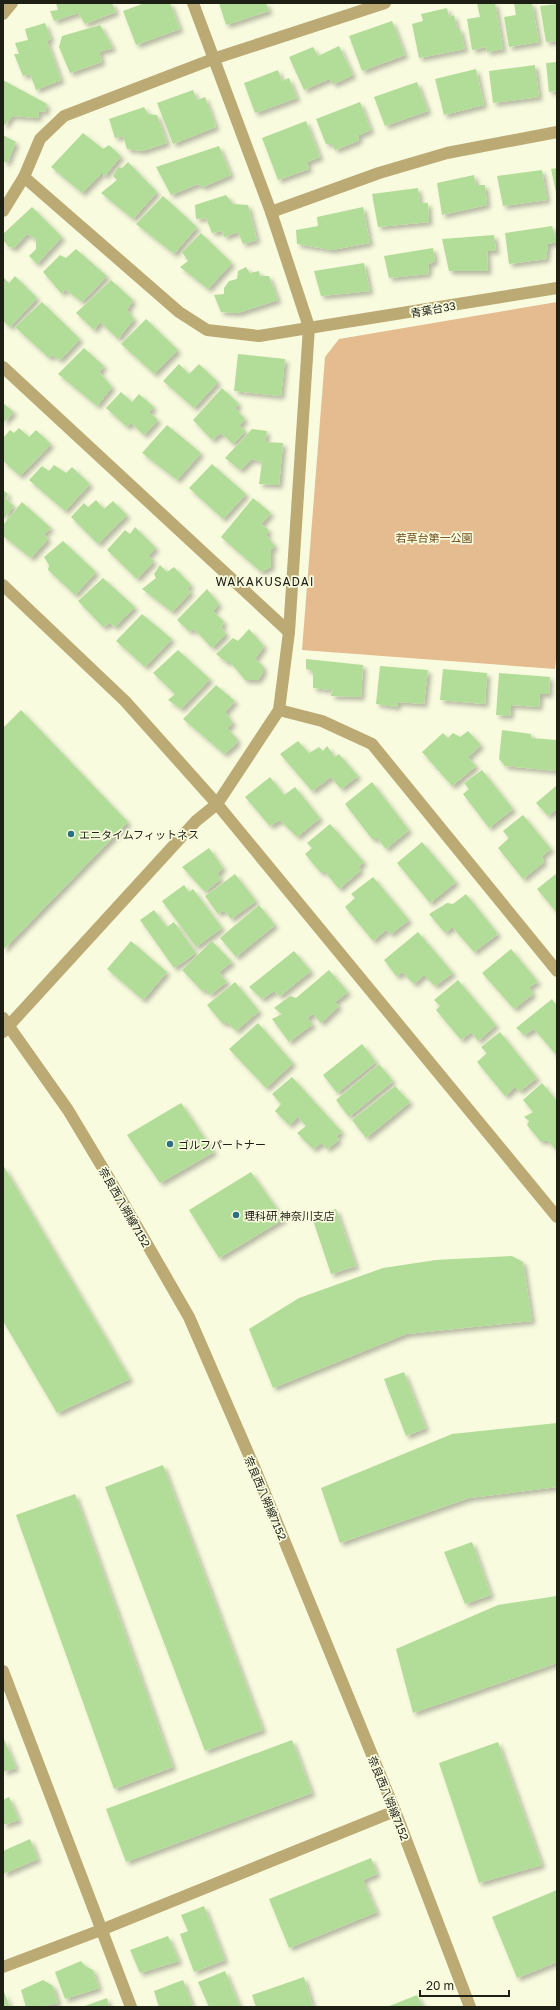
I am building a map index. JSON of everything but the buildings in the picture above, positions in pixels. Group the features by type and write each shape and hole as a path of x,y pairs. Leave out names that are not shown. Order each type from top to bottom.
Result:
{"street":[{"path":"3,14 12,3"},
{"path":"5,1025 196,821 217,804 279,710 289,632 309,327 271,212 193,3"},
{"path":"3,211 24,176 40,139 64,116 213,59 385,3"},
{"path":"271,212 379,173 446,153 557,132"},
{"name":"青葉台33","path":"24,176 179,312 207,330 259,336 309,327 330,326 557,288"},
{"path":"3,367 289,632"},
{"path":"3,585 124,701 217,804 557,1217"},
{"path":"279,710 322,722 372,744 557,971"},
{"name":"奈良西八朔線7152","path":"5,1025 68,1110 114,1185 189,1317 255,1470 395,1811 470,2007"},
{"path":"3,1671 131,2007"},
{"path":"3,1968 102,1930 395,1811"}],"green space":[{"name":"若草台第一公園","path":"557,302 557,650 555,669 302,650 325,357 339,339"}],"place":[{"name":"エニタイムフィットネス","path":"71,834"},
{"name":"ゴルフパートナー","path":"170,1144"},
{"name":"理科研 神奈川支店","path":"236,1215"}],"district":[{"name":"WAKAKUSADAI","path":"265,581"}]}
